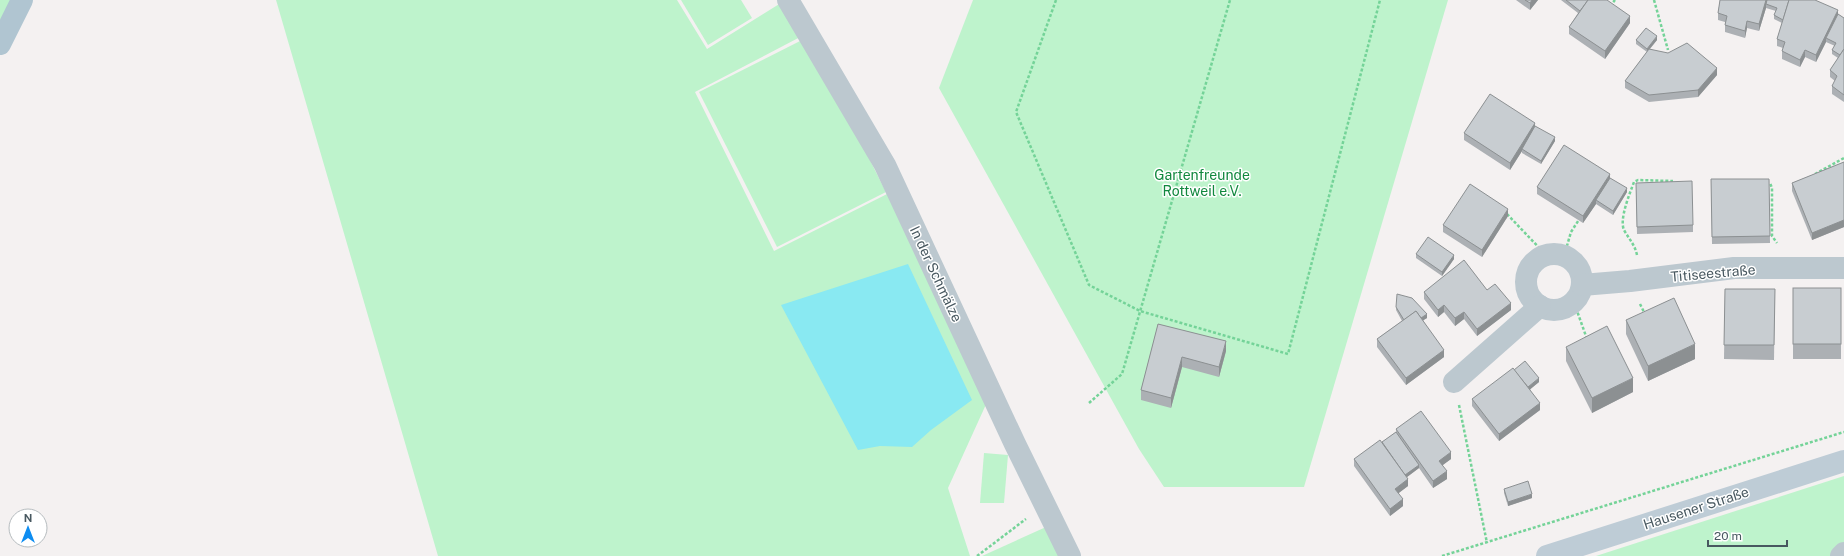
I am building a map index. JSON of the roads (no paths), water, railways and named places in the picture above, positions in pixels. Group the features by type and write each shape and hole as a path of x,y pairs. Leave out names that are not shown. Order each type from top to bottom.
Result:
{"main road":[{"path":"0,44 22,0"},
{"name":"Hausener Straße","path":"1547,556 1844,461"}],"street":[{"name":"In der Schmälze","path":"788,0 885,165 1070,556"},
{"path":"1555,256 1572,260 1582,276 1578,293 1567,307 1549,309 1540,306 1533,300 1528,292 1526,283 1527,274 1531,266 1538,259 1555,256"},
{"name":"Titiseestraße","path":"1578,293 1641,280 1734,268 1844,268"},
{"path":"1454,382 1540,306"},
{"path":"1841,556 1844,553"}],"water":[{"path":"908,264 972,400 931,430 912,447 880,446 858,450 781,305"}],"park label":[{"name":"Gartenfreunde Rottweil e.V.","path":"1202,184"}]}
